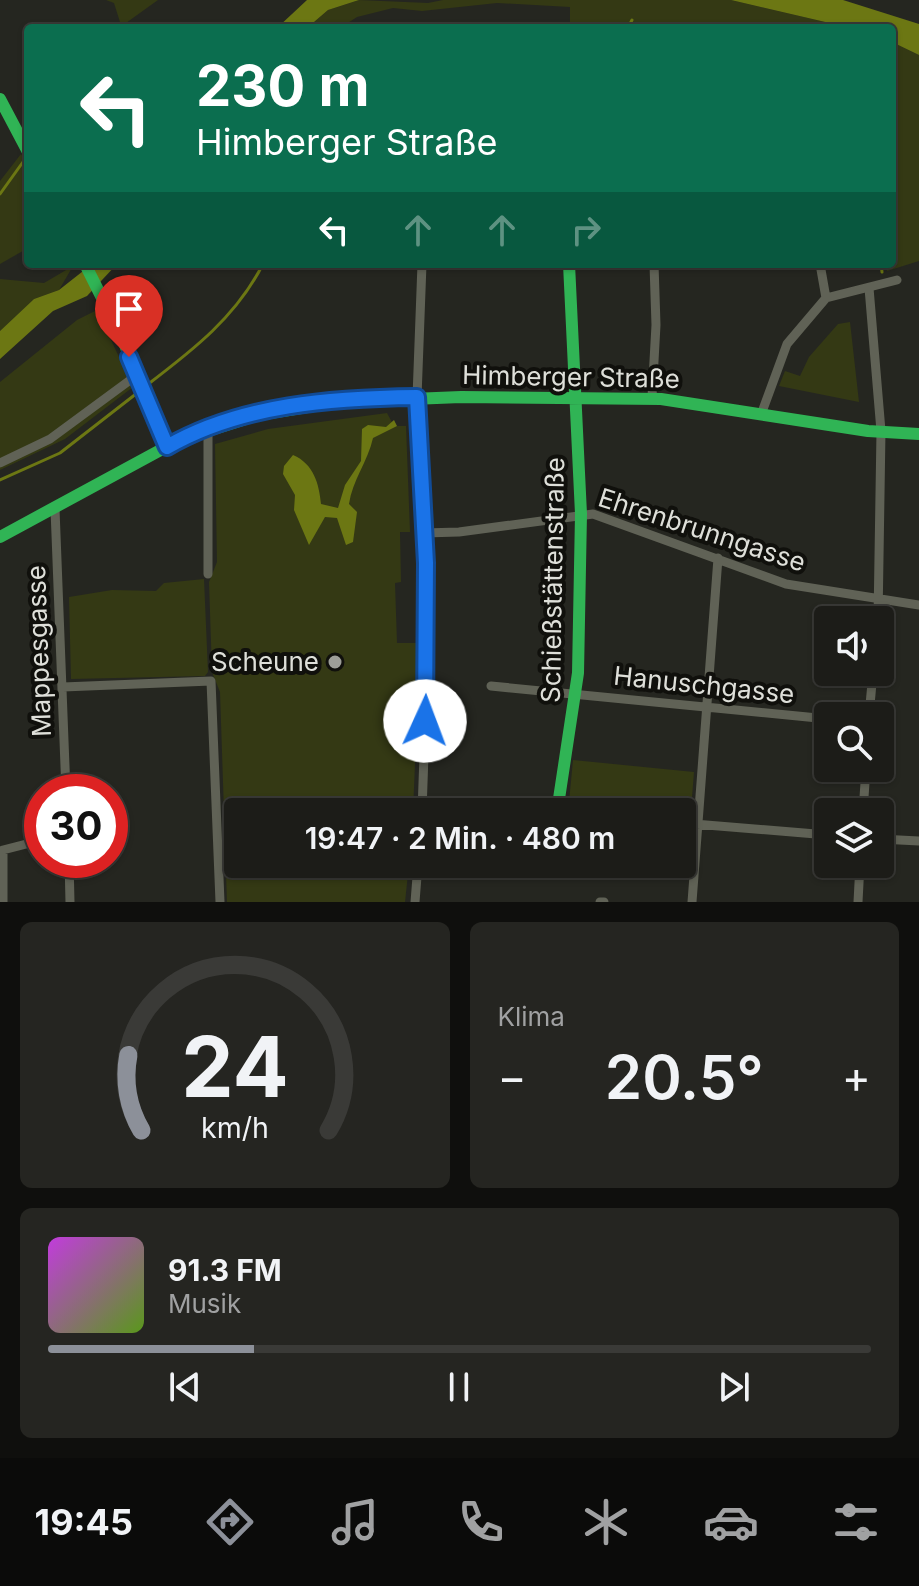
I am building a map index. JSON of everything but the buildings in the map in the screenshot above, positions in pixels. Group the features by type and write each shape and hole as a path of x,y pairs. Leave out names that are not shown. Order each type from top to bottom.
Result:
{"main road":[{"path":"1,101 24,144"},
{"path":"87,268 167,447"},
{"name":"Schießstättenstraße","path":"559,798 575,694 581,514 569,268"},
{"name":"Himberger Straße","path":"0,537 208,428 292,406 417,397 652,397 919,434"}],"street":[{"path":"422,268 417,397 428,639 423,798"},
{"path":"652,397 656,325 654,268"},
{"path":"821,268 826,298"},
{"path":"762,412 787,344 826,298 897,280"},
{"path":"869,288 881,431 879,606"},
{"path":"0,463 50,439 138,377"},
{"path":"208,428 208,574"},
{"name":"Mappesgasse","path":"55,509 65,774"},
{"name":"Ehrenbrunngasse","path":"424,533 459,532 593,514 786,584 919,605"},
{"path":"692,902 718,558"},
{"path":"63,687 211,681 220,902"},
{"name":"Hanuschgasse","path":"491,686 814,718"},
{"path":"697,824 814,834"},
{"path":"894,840 919,841"},
{"path":"3,902 3,850 24,843"},
{"path":"69,878 70,902"},
{"path":"415,902 417,878"},
{"path":"858,902 859,878"}],"shaded area":[{"path":"106,0 158,0 125,24 116,24 120,22 114,3"},
{"path":"307,0 359,0 328,10 312,24 281,24"},
{"path":"359,0 428,3 443,0 731,0 834,24 570,24 570,7 497,3 422,11 393,8 357,17 346,24 312,24 328,10"},
{"path":"731,0 843,0 919,24 919,55 896,44 896,24 834,24"},
{"path":"896,44 919,55 919,261 887,271 887,268 896,268"},
{"path":"21,154 24,159 24,250 0,264 0,181"},
{"path":"72,268 59,290 34,299 0,331 0,279 44,283"},
{"path":"87,268 113,268 87,296 53,311 0,359 0,331 34,299 59,290"},
{"path":"97,310 133,387 65,439 0,470 0,382 77,320"},
{"path":"850,322 859,402 779,386 785,371 800,376 809,357 838,324"},
{"path":"387,413 394,426 406,426 410,532 400,532 401,582 395,583 397,643 420,643 414,798 224,798 224,812 220,692 212,672 209,582 217,562 215,444 268,429"},
{"path":"394,420 397,426 373,438 353,487 349,504 357,512 353,542 346,545 337,518 325,517 309,545 294,510 295,495 283,474 284,466 293,455 300,459 314,475 321,504 338,508 345,485 361,461 362,429 368,425 386,427"},
{"path":"204,579 208,672 205,676 71,679 69,597 112,590 156,591 164,583"},
{"path":"573,760 694,772 692,798 569,798"},
{"path":"226,878 408,878 405,902 227,902"}],"waterway":[{"path":"630,24 632,20"},
{"path":"0,194 24,161"},
{"path":"147,385 227,316 261,268"},
{"path":"882,268 882,272"},
{"path":"0,480 60,453 141,390"}],"traffic: fast":[{"path":"0,99 24,144"},
{"path":"87,268 122,338 167,447"},
{"path":"559,798 578,673 581,514 569,268"},
{"path":"0,537 179,440 258,415 338,402 461,397 661,399 868,431 919,434"}],"place":[{"name":"Scheune","path":"335,662"}],"route":[{"path":"129,357 167,447 229,420 292,406 417,397 428,639 425,721"}]}
